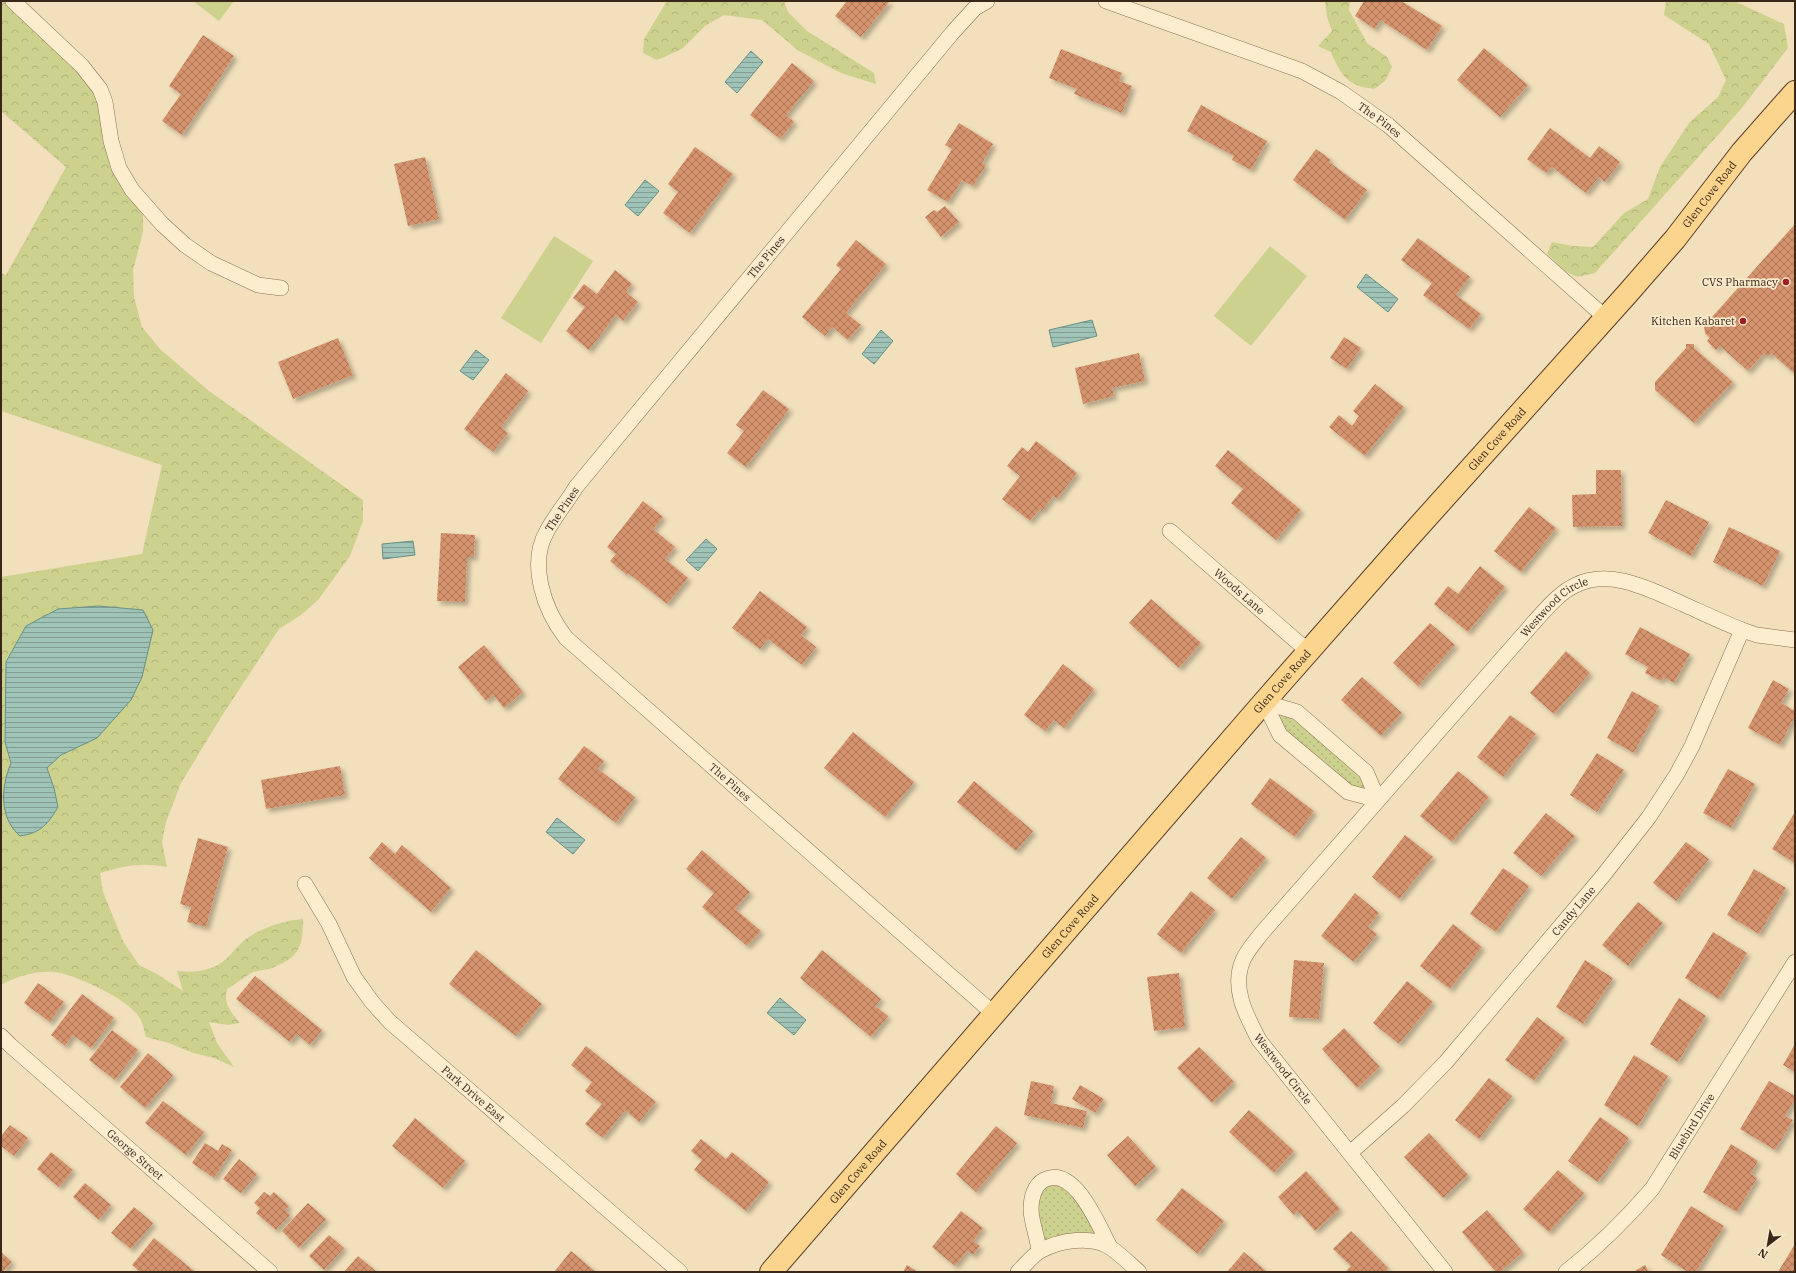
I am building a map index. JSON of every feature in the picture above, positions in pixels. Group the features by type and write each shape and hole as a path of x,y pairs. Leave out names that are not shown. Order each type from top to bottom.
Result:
{"main road":[{"name":"Glen Cove Road","path":"770,1272 1264,702 1675,239 1742,152 1795,92"}],"street":[{"path":"14,1 82,66 100,89 105,102 115,156 122,174 132,190 162,224 185,245 212,263 258,285 282,288"},
{"name":"The Pines","path":"988,1 975,8 953,32 576,487 546,532 540,553 539,580 544,601 554,624 566,638 994,1014"},
{"name":"The Pines","path":"1106,1 1302,71 1341,92 1388,125 1606,318"},
{"name":"Woods Lane","path":"1170,531 1309,652"},
{"name":"Westwood Circle","path":"1445,1272 1259,1040 1244,1010 1239,990 1239,977 1243,960 1261,934 1535,621 1557,598 1575,585 1593,579 1603,578 1639,584 1757,636 1795,640"},
{"name":"Candy Lane","path":"1350,1153 1403,1106 1446,1062 1602,877 1649,817 1677,774 1692,746 1742,630"},
{"path":"1264,702 1280,735 1348,792 1378,800"},
{"path":"1264,702 1297,712 1303,717 1366,772 1378,800"},
{"name":"Park Drive East","path":"304,884 329,924 354,977 372,1002 390,1022 680,1272"},
{"name":"Bluebird Drive","path":"1566,1272 1594,1250 1627,1218 1652,1188 1795,962"},
{"name":"George Street","path":"1,1036 17,1052 270,1272"},
{"path":"1039,1251 1031,1209 1034,1190 1039,1182 1050,1177 1060,1178 1073,1186 1083,1196 1110,1248"},
{"path":"1018,1272 1039,1251 1051,1246 1079,1240 1090,1240 1110,1248 1139,1272"}],"green space":[{"path":"1,1 13,1 92,77 111,141 143,203 143,232 133,270 134,297 142,327 160,349 209,391 363,500 363,521 350,556 318,600 301,615 279,629 223,714 181,783 166,822 162,842 167,867 141,865 117,868 100,873 103,892 123,941 139,965 157,974 183,991 177,971 190,972 210,969 221,963 243,941 259,931 288,921 303,919 301,943 295,954 290,959 269,969 253,972 227,989 227,1003 240,1023 228,1025 209,1022 217,1043 234,1067 214,1058 193,1053 169,1043 146,1037 140,1019 133,1010 115,996 80,979 60,973 45,972 22,976 1,985 1,577 142,554 162,465 1,411 1,273 6,275 66,167 1,111"},
{"path":"193,1 234,1 219,21"},
{"path":"667,1 784,1 788,12 807,31 874,73 876,84 841,73 799,51 762,20 724,15 705,26 682,49 657,60 643,53 644,39"},
{"path":"1325,1 1350,1 1349,10 1367,43 1387,57 1392,67 1385,81 1374,89 1351,82 1338,67 1331,52 1318,46 1332,31 1327,17"},
{"path":"1666,1 1734,1 1784,24 1788,48 1741,109 1595,273 1577,277 1565,271 1547,254 1552,242 1573,246 1593,247 1624,213 1648,199 1660,167 1689,123 1718,97 1726,80 1709,44 1664,15"},
{"path":"554,236 593,261 541,343 501,318"},
{"path":"1270,246 1307,276 1251,346 1214,316"},
{"path":"1264,702 1297,712 1366,772 1378,800 1348,792 1280,735"},
{"path":"1039,1182 1073,1186 1099,1242 1039,1251 1034,1191"}],"water":[{"path":"751,51 763,62 737,93 725,82"},
{"path":"645,180 659,191 638,216 625,205"},
{"path":"1366,274 1398,299 1388,312 1357,287"},
{"path":"1092,320 1097,336 1053,347 1049,330"},
{"path":"881,330 893,341 874,364 862,354"},
{"path":"476,350 489,360 473,380 460,371"},
{"path":"706,539 717,549 698,571 686,560"},
{"path":"413,541 415,555 383,559 382,544"},
{"path":"99,606 143,610 153,630 142,677 131,700 97,738 61,755 47,768 54,788 58,807 43,827 33,833 20,836 13,829 9,821 5,812 4,803 5,783 11,763 5,742 6,662 26,626 58,609"},
{"path":"557,818 585,840 573,854 546,832"},
{"path":"780,998 806,1020 794,1035 767,1013"}],"building":[{"path":"847,1 890,1 861,37 835,16"},
{"path":"1364,1 1401,1 1442,26 1427,50 1380,20 1375,29 1355,16"},
{"path":"203,35 234,56 182,135 162,121 181,94 169,86"},
{"path":"1484,48 1528,85 1500,117 1457,80"},
{"path":"1061,49 1122,73 1119,81 1132,86 1122,113 1074,94 1077,89 1049,78"},
{"path":"792,63 814,81 786,115 794,122 780,139 750,115"},
{"path":"1201,105 1267,141 1251,170 1232,160 1234,156 1187,131"},
{"path":"959,123 993,144 982,163 986,165 973,186 962,180 948,202 927,190 952,149 945,145"},
{"path":"1550,128 1590,158 1599,146 1620,162 1605,182 1599,177 1586,193 1552,167 1546,173 1527,159"},
{"path":"695,147 733,174 690,233 663,213 678,192 668,184"},
{"path":"1316,149 1331,160 1329,162 1367,190 1345,220 1293,180"},
{"path":"425,157 439,219 408,226 394,164"},
{"path":"945,206 959,222 941,237 925,217 934,210 937,212"},
{"path":"1795,224 1795,374 1771,353 1768,357 1764,353 1748,371 1720,346 1716,350 1707,341 1710,338 1705,333 1704,326"},
{"path":"1418,238 1470,277 1456,295 1481,314 1469,329 1423,295 1432,283 1401,260"},
{"path":"856,240 886,264 846,313 861,325 848,340 832,327 825,336 802,317 841,269 836,265"},
{"path":"615,270 632,284 626,292 638,302 623,321 616,315 589,350 566,331 585,307 573,298 584,284 597,294"},
{"path":"1344,337 1361,348 1347,369 1330,358"},
{"path":"338,338 353,375 293,399 278,362"},
{"path":"1686,344 1694,344 1694,348 1733,382 1694,423 1655,390 1655,382 1686,348"},
{"path":"1139,353 1145,381 1112,388 1114,396 1083,404 1075,368"},
{"path":"506,373 528,391 501,427 508,433 493,452 464,429"},
{"path":"1375,384 1404,407 1365,456 1329,427 1339,415 1352,426 1359,416 1353,411"},
{"path":"763,390 789,409 746,467 727,453 744,431 736,425"},
{"path":"1036,441 1077,473 1057,499 1053,496 1042,511 1040,509 1030,521 1002,499 1020,476 1007,466 1022,447 1028,452"},
{"path":"1228,450 1301,510 1276,540 1231,503 1243,489 1215,466"},
{"path":"1596,470 1621,470 1622,526 1573,527 1572,495 1596,494"},
{"path":"1666,500 1709,522 1691,556 1648,533"},
{"path":"643,501 663,517 653,529 675,547 665,559 688,578 667,604 628,573 627,575 610,561 616,554 607,547"},
{"path":"1529,507 1556,528 1521,572 1494,551"},
{"path":"1729,527 1780,551 1763,586 1713,562"},
{"path":"441,533 475,535 474,557 467,557 465,602 437,601"},
{"path":"1480,566 1505,587 1468,632 1434,604 1448,586 1458,594"},
{"path":"760,591 807,627 801,635 816,647 802,665 768,639 760,649 732,628"},
{"path":"1151,599 1201,643 1179,668 1129,623"},
{"path":"1430,623 1455,645 1418,686 1393,663"},
{"path":"1640,627 1690,654 1674,683 1663,677 1661,681 1645,673 1648,667 1625,654"},
{"path":"484,645 523,692 504,708 493,695 486,701 458,667"},
{"path":"1566,651 1590,673 1554,714 1530,693"},
{"path":"1063,664 1094,689 1064,728 1054,720 1045,731 1024,715"},
{"path":"1362,677 1402,713 1381,736 1341,700"},
{"path":"1773,680 1789,689 1781,703 1795,711 1795,716 1780,745 1748,728"},
{"path":"1632,691 1659,706 1634,753 1607,738"},
{"path":"1510,715 1536,734 1503,777 1477,757"},
{"path":"853,732 914,782 885,817 824,768"},
{"path":"584,746 604,761 598,769 635,797 616,823 558,779"},
{"path":"1597,753 1624,770 1597,812 1570,795"},
{"path":"340,766 345,795 266,809 261,780"},
{"path":"1728,769 1755,784 1731,828 1703,813"},
{"path":"1458,771 1489,797 1452,842 1420,816"},
{"path":"1270,778 1314,811 1295,837 1251,804"},
{"path":"974,781 1033,831 1016,851 957,802"},
{"path":"1795,812 1795,863 1772,849"},
{"path":"1546,813 1575,836 1541,876 1513,853"},
{"path":"1405,835 1433,857 1399,899 1372,877"},
{"path":"1241,837 1266,858 1232,899 1207,878"},
{"path":"198,838 228,847 206,927 187,922 191,907 180,904"},
{"path":"382,842 395,854 402,845 451,888 431,912 369,858"},
{"path":"1686,842 1709,859 1676,901 1653,883"},
{"path":"702,850 750,892 735,909 761,931 747,946 702,907 714,893 686,869"},
{"path":"1503,868 1529,886 1496,932 1470,914"},
{"path":"1754,869 1786,888 1759,934 1727,915"},
{"path":"1191,891 1215,910 1181,953 1157,934"},
{"path":"1355,893 1379,913 1368,927 1377,934 1354,962 1321,936"},
{"path":"1638,902 1663,923 1628,966 1602,945"},
{"path":"1453,924 1482,947 1450,989 1420,966"},
{"path":"1713,932 1747,953 1719,999 1685,978"},
{"path":"476,950 542,1004 516,1036 449,984"},
{"path":"822,950 881,999 875,1006 888,1016 871,1037 800,978"},
{"path":"1294,960 1324,963 1319,1019 1289,1017"},
{"path":"1585,960 1613,978 1583,1024 1556,1007"},
{"path":"1179,973 1185,1027 1154,1031 1147,977"},
{"path":"255,976 322,1030 310,1045 297,1034 290,1042 236,999"},
{"path":"1407,981 1433,1002 1399,1044 1373,1023"},
{"path":"38,983 64,1002 50,1022 24,1003"},
{"path":"82,994 114,1018 91,1048 73,1035 65,1046 51,1035"},
{"path":"1679,998 1706,1016 1678,1062 1650,1044"},
{"path":"1537,1017 1565,1038 1534,1081 1505,1060"},
{"path":"1344,1028 1380,1067 1357,1088 1322,1049"},
{"path":"112,1030 138,1050 115,1080 89,1060"},
{"path":"1795,1044 1795,1072 1783,1065"},
{"path":"586,1046 656,1102 639,1122 625,1110 603,1138 585,1124 602,1104 585,1091 592,1082 571,1065"},
{"path":"1199,1047 1234,1082 1212,1103 1177,1068"},
{"path":"148,1053 173,1075 145,1108 120,1087"},
{"path":"1634,1055 1668,1076 1638,1126 1604,1105"},
{"path":"1489,1078 1512,1096 1479,1139 1455,1120"},
{"path":"1031,1081 1054,1086 1051,1103 1087,1111 1083,1128 1024,1115"},
{"path":"1769,1081 1795,1096 1795,1099 1785,1116 1793,1120 1775,1150 1740,1129"},
{"path":"1080,1085 1104,1099 1095,1113 1072,1099"},
{"path":"163,1101 204,1132 186,1155 145,1123"},
{"path":"1249,1110 1294,1151 1274,1173 1229,1132"},
{"path":"1600,1117 1629,1138 1598,1182 1568,1161"},
{"path":"415,1118 465,1161 443,1188 392,1146"},
{"path":"10,1125 28,1138 14,1156 1,1146 1,1134 2,1135"},
{"path":"996,1126 1017,1143 976,1192 956,1174"},
{"path":"1429,1133 1468,1175 1443,1198 1404,1157"},
{"path":"1128,1136 1156,1167 1135,1186 1107,1155"},
{"path":"701,1139 726,1159 732,1152 769,1182 746,1211 694,1170 702,1160 691,1151"},
{"path":"205,1143 218,1151 222,1144 232,1150 214,1178 192,1163"},
{"path":"1731,1144 1758,1161 1751,1174 1757,1178 1737,1212 1703,1192"},
{"path":"51,1152 73,1170 59,1187 37,1169"},
{"path":"239,1159 257,1174 241,1193 223,1179"},
{"path":"1558,1170 1584,1193 1549,1232 1523,1209"},
{"path":"1306,1171 1340,1209 1315,1231 1298,1211 1294,1215 1278,1197"},
{"path":"85,1183 111,1205 99,1220 73,1197"},
{"path":"1182,1188 1224,1221 1198,1254 1156,1220"},
{"path":"264,1192 270,1196 274,1192 289,1206 285,1210 290,1215 276,1230 256,1213 260,1208 254,1203"},
{"path":"308,1203 326,1219 299,1248 282,1231"},
{"path":"1691,1206 1724,1226 1696,1272 1688,1272 1661,1255"},
{"path":"134,1207 153,1223 131,1249 111,1233"},
{"path":"1487,1210 1523,1252 1500,1272 1496,1272 1462,1232"},
{"path":"961,1211 983,1228 973,1241 980,1246 973,1255 967,1251 955,1266 932,1247"},
{"path":"1351,1231 1388,1268 1384,1272 1345,1272 1351,1266 1333,1249"},
{"path":"329,1235 344,1248 324,1270 309,1256"},
{"path":"154,1238 194,1271 140,1272 132,1265"},
{"path":"1795,1244 1795,1272 1778,1272"},
{"path":"571,1251 596,1272 554,1272"},
{"path":"1,1252 12,1262 3,1272 1,1272"},
{"path":"1244,1252 1267,1272 1227,1272"},
{"path":"358,1256 377,1272 344,1272"},
{"path":"907,1265 918,1272 903,1272"},
{"path":"1645,1265 1649,1272 1633,1272"}],"place":[{"name":"CVS Pharmacy","path":"1786,282"},
{"name":"Kitchen Kabaret","path":"1743,321"}]}
